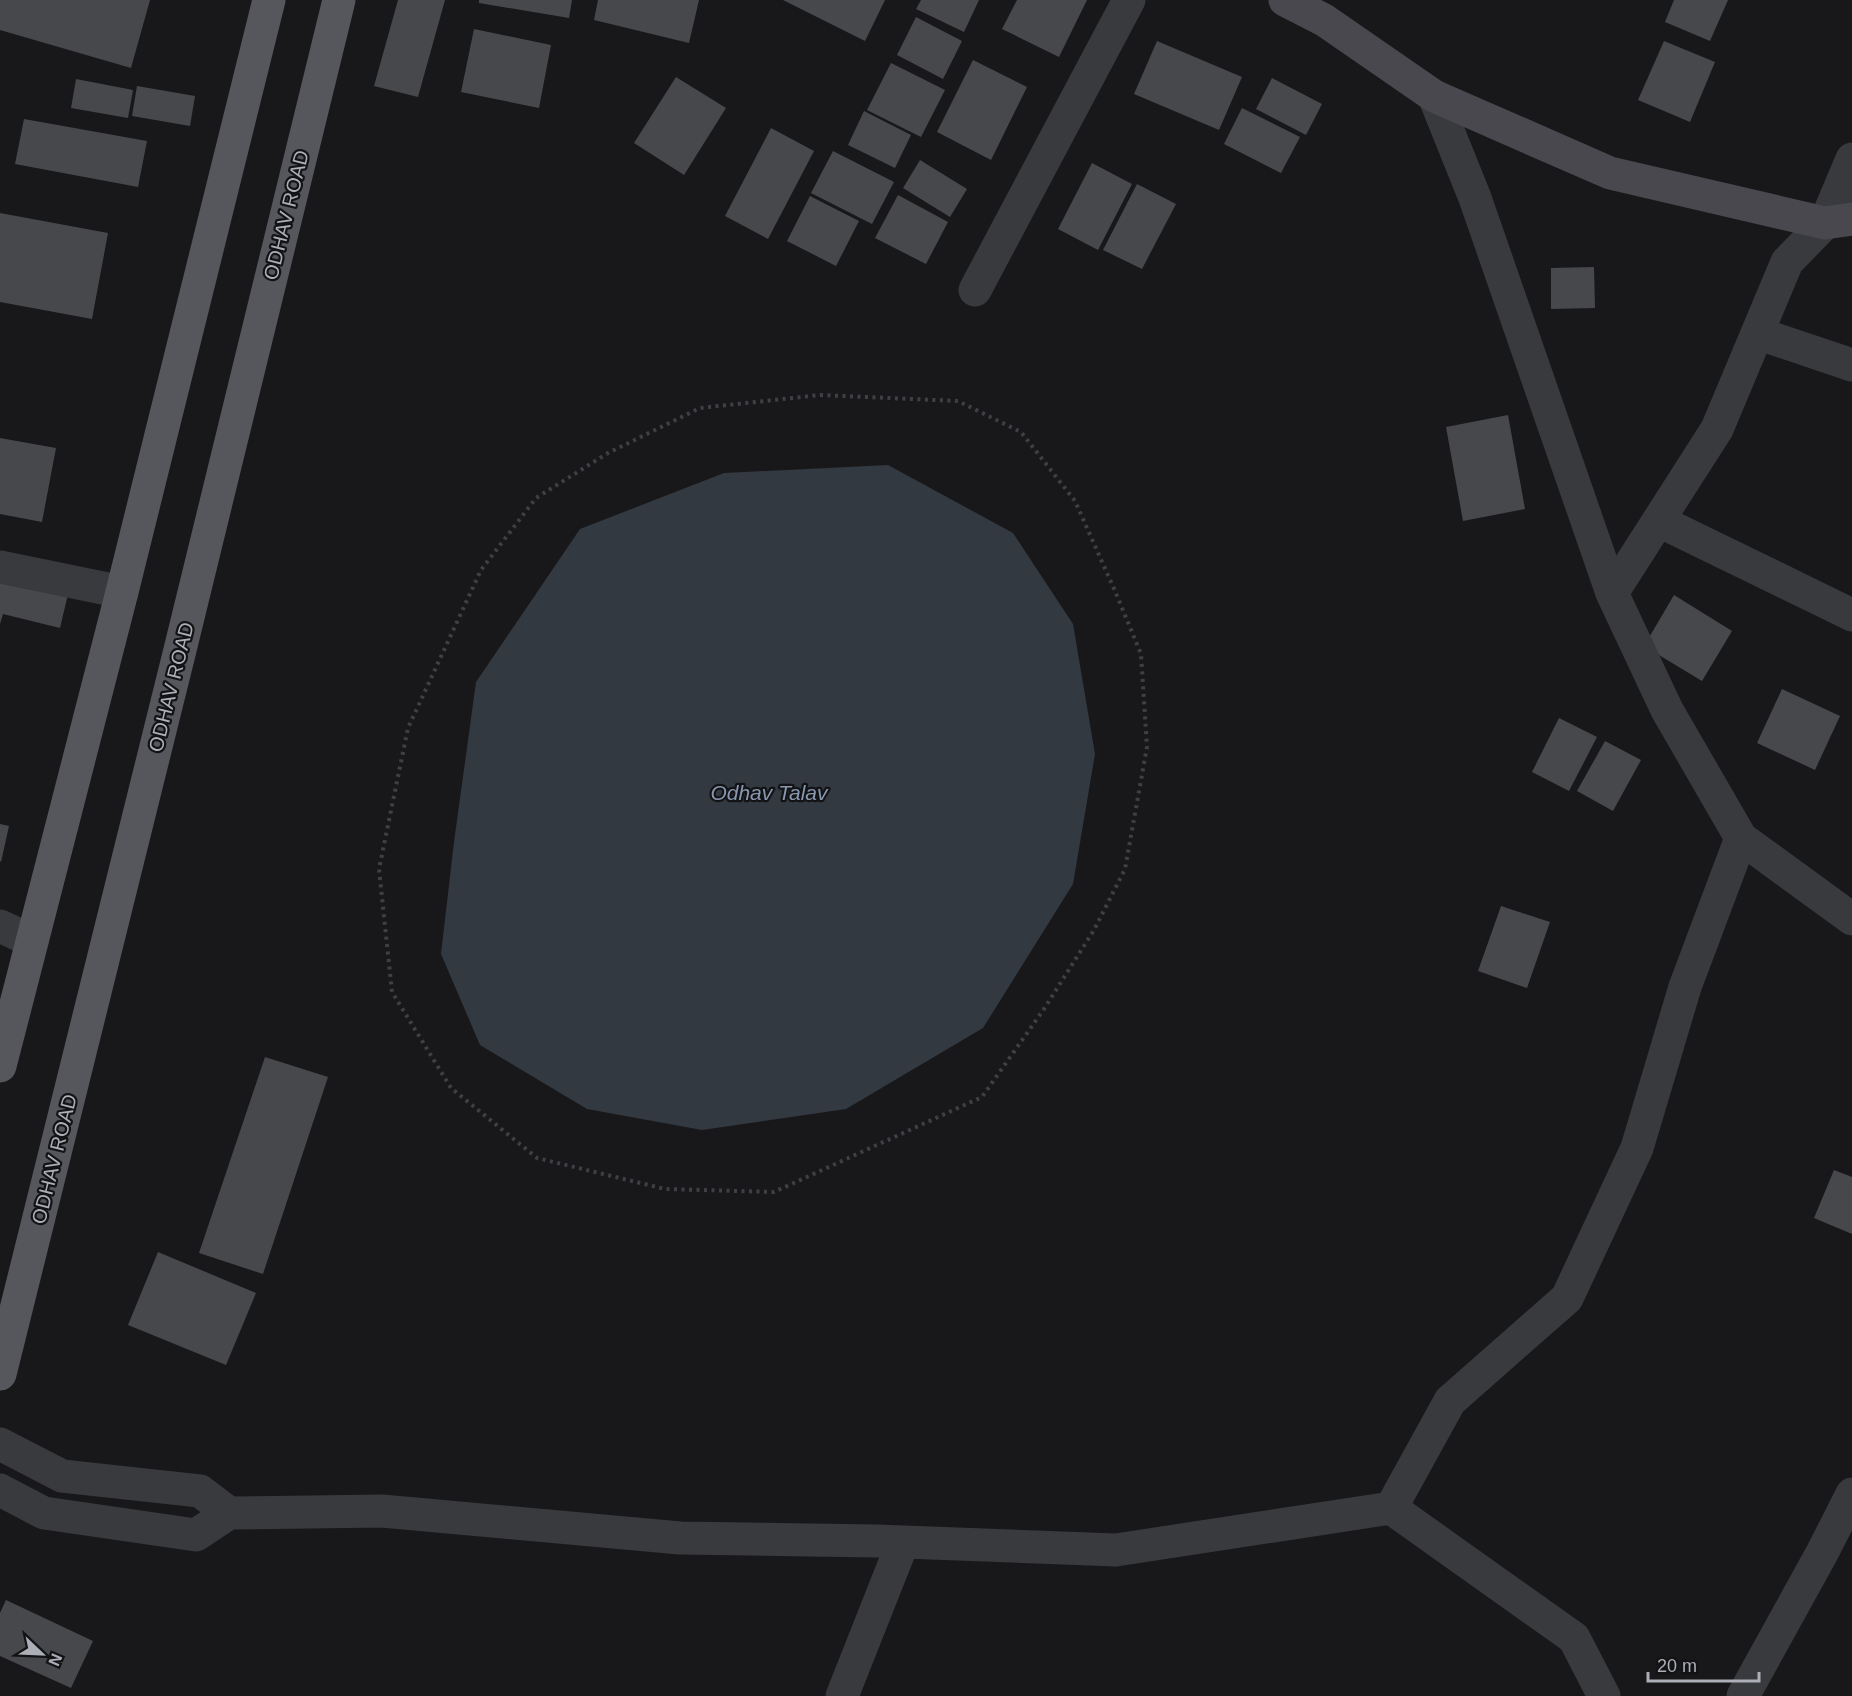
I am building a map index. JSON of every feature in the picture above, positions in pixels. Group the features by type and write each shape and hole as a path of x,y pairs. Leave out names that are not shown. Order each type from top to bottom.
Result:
{"main road":[{"path":"0,1066 122,592 269,0"},
{"name":"ODHAV ROAD","path":"0,1374 339,0"}],"street":[{"path":"975,290 1129,0"},
{"path":"1285,0 1323,20 1434,96 1610,173 1839,221"},
{"path":"1434,96 1476,198 1612,593 1667,710 1741,838 1852,919"},
{"path":"1612,593 1717,429 1787,262 1839,221 1852,159"},
{"path":"1757,333 1852,365"},
{"path":"1660,519 1659,521 1852,615"},
{"path":"0,567 122,592"},
{"path":"1391,1508 1450,1401 1567,1298 1637,1148 1685,987 1741,838"},
{"path":"0,926 32,941"},
{"path":"0,1444 62,1476 200,1491 229,1513"},
{"path":"0,1490 44,1513 196,1535 229,1513 382,1510 681,1538 903,1542 1116,1550 1391,1508 1574,1638 1604,1696"},
{"path":"1743,1696 1852,1494"},
{"path":"842,1696 903,1542"}],"path":[{"path":"820,395 958,401 1021,432 1075,501 1140,654 1147,747 1125,869 1094,930 1044,1009 982,1097 774,1192 665,1189 537,1158 451,1088 392,992 379,869 408,728 481,570 536,498 608,453 700,408 820,395"}],"water":[{"name":"Odhav Talav","path":"888,465 1013,533 1073,624 1095,754 1073,884 983,1028 846,1109 702,1130 587,1109 480,1045 441,954 476,682 580,529 724,473"}],"building":[{"path":"0,0 150,0 131,68 0,30"},
{"path":"398,0 445,0 418,97 374,86"},
{"path":"479,0 572,0 569,18 479,3"},
{"path":"598,0 699,0 689,43 594,20"},
{"path":"783,0 885,0 865,41"},
{"path":"921,0 979,0 964,32 916,9"},
{"path":"1017,0 1087,0 1059,57 1002,29"},
{"path":"1674,0 1728,0 1710,41 1665,22"},
{"path":"916,17 962,41 943,79 897,55"},
{"path":"474,29 551,45 539,108 461,92"},
{"path":"1157,41 1242,77 1219,130 1134,94"},
{"path":"1664,41 1715,62 1690,122 1638,100"},
{"path":"973,60 1027,87 991,160 937,132"},
{"path":"891,63 945,90 921,137 867,110"},
{"path":"676,77 726,108 684,175 634,143"},
{"path":"1272,78 1322,104 1306,135 1256,109"},
{"path":"76,79 133,90 128,118 71,108"},
{"path":"137,86 195,96 190,126 132,116"},
{"path":"1242,108 1300,137 1281,173 1224,144"},
{"path":"864,111 911,135 895,168 848,145"},
{"path":"24,119 147,141 138,187 15,164"},
{"path":"771,128 814,151 768,239 725,216"},
{"path":"833,151 894,182 872,224 811,193"},
{"path":"920,160 967,189 950,217 903,188"},
{"path":"1092,163 1132,184 1098,250 1058,229"},
{"path":"1137,184 1176,204 1142,269 1103,250"},
{"path":"898,195 948,222 926,264 875,238"},
{"path":"810,196 859,221 836,266 787,241"},
{"path":"0,213 108,233 92,319 0,302"},
{"path":"1594,267 1595,308 1551,309 1551,268"},
{"path":"1508,415 1525,509 1463,521 1446,427"},
{"path":"0,438 56,448 42,522 0,514"},
{"path":"0,574 69,590 60,628 3,614 0,624"},
{"path":"1674,595 1732,631 1702,681 1644,646"},
{"path":"1782,689 1840,716 1815,770 1757,743"},
{"path":"1559,718 1597,737 1569,791 1532,772"},
{"path":"1605,741 1641,760 1613,811 1577,791"},
{"path":"0,824 9,826 1,862 0,861"},
{"path":"1501,906 1550,922 1527,988 1478,971"},
{"path":"265,1057 328,1077 263,1274 199,1253"},
{"path":"1834,1170 1852,1177 1852,1234 1814,1218"},
{"path":"158,1252 256,1293 226,1365 128,1325"},
{"path":"6,1600 93,1641 71,1688 0,1656 0,1613"}]}
